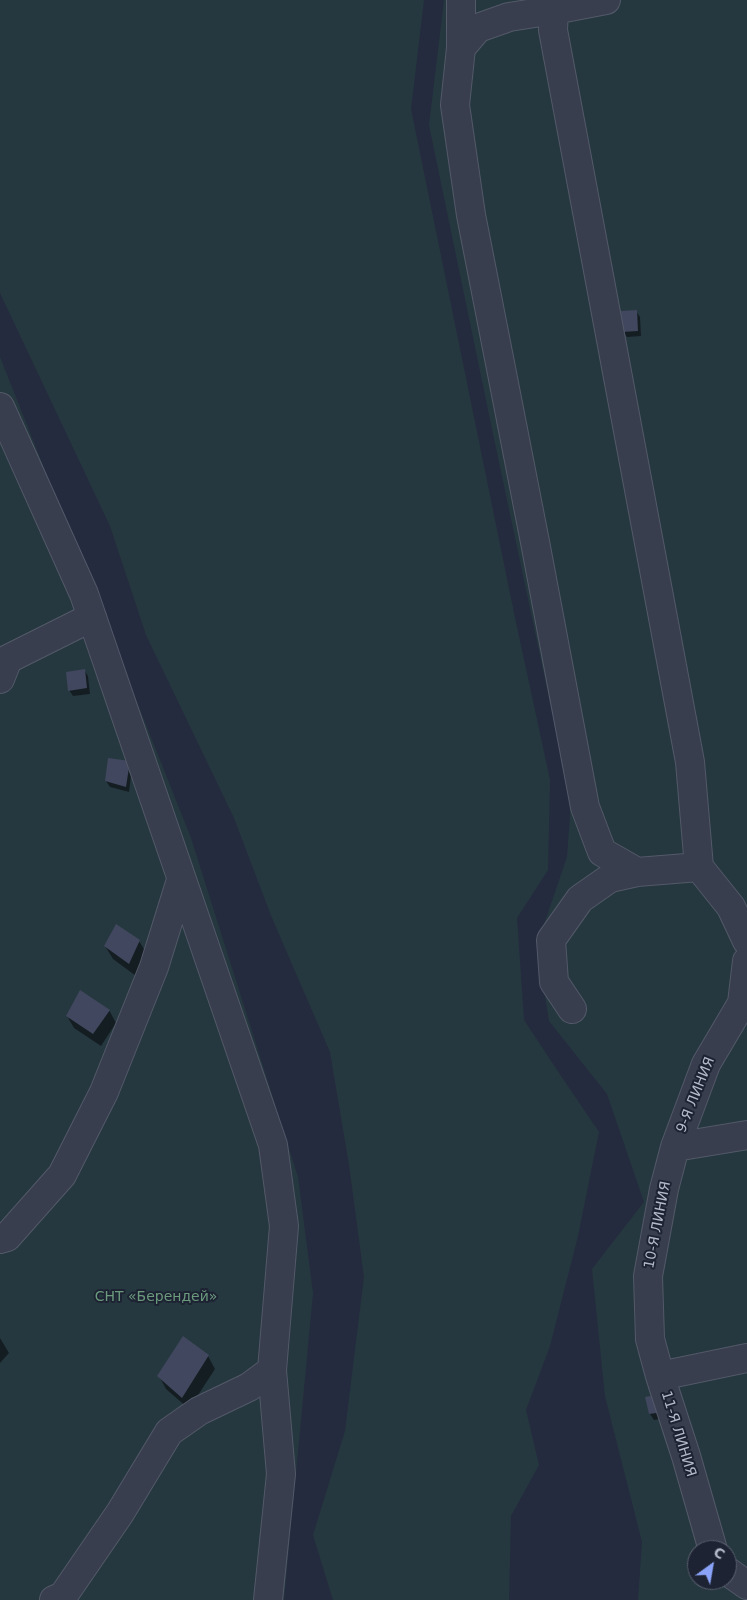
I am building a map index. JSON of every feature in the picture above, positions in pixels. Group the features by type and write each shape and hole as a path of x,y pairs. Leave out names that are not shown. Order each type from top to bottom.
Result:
{"lane":[{"path":"461,0 461,48 456,105 471,215 585,807 602,852 637,872"},
{"path":"461,48 478,28 509,17 606,0"},
{"path":"554,10 553,30 690,762 699,867 731,907 747,941"},
{"path":"0,407 84,594 181,880 232,1022 272,1145 284,1226 272,1370 281,1474 268,1600"},
{"path":"0,678 8,658 92,617"},
{"path":"572,1009 554,982 551,940 580,899 610,878 637,872 699,867"},
{"path":"0,1239 7,1237 62,1175 79,1142 104,1092 150,976 181,880"},
{"name":"9-Я ЛИНИЯ","path":"675,1147 706,1064 742,1003 747,961"},
{"path":"675,1147 747,1135"},
{"name":"10-Я ЛИНИЯ","path":"660,1376 650,1340 648,1276 664,1189 675,1147"},
{"name":"11-Я ЛИНИЯ","path":"710,1540 660,1376 747,1358"},
{"path":"54,1600 63,1596 84,1566 120,1513 170,1432 199,1411 249,1387 272,1370"}],"green space":[{"path":"0,0 424,0 411,109 550,780 548,870 517,918 524,1020 599,1132 578,1236 550,1346 526,1410 539,1465 511,1516 509,1600 333,1600 313,1535 345,1431 364,1277 349,1165 330,1052 272,918 234,818 146,635 110,526 0,293"},
{"path":"444,0 747,0 747,1600 638,1600 642,1542 605,1396 592,1269 644,1202 607,1094 549,1021 537,945 567,857 571,802 429,125"},
{"name":"СНТ «Берендей»","path":"0,357 191,838 298,1177 313,1293 284,1600 0,1600"}],"building":[{"path":"637,310 638,331 622,332 621,311"},
{"path":"85,669 87,688 68,691 66,672"},
{"path":"108,758 130,761 126,787 105,781"},
{"path":"116,924 140,940 129,964 104,946"},
{"path":"80,990 110,1010 93,1034 66,1016"},
{"path":"183,1336 209,1355 182,1398 157,1376"},
{"path":"661,1394 664,1412 649,1414 645,1397"}]}
